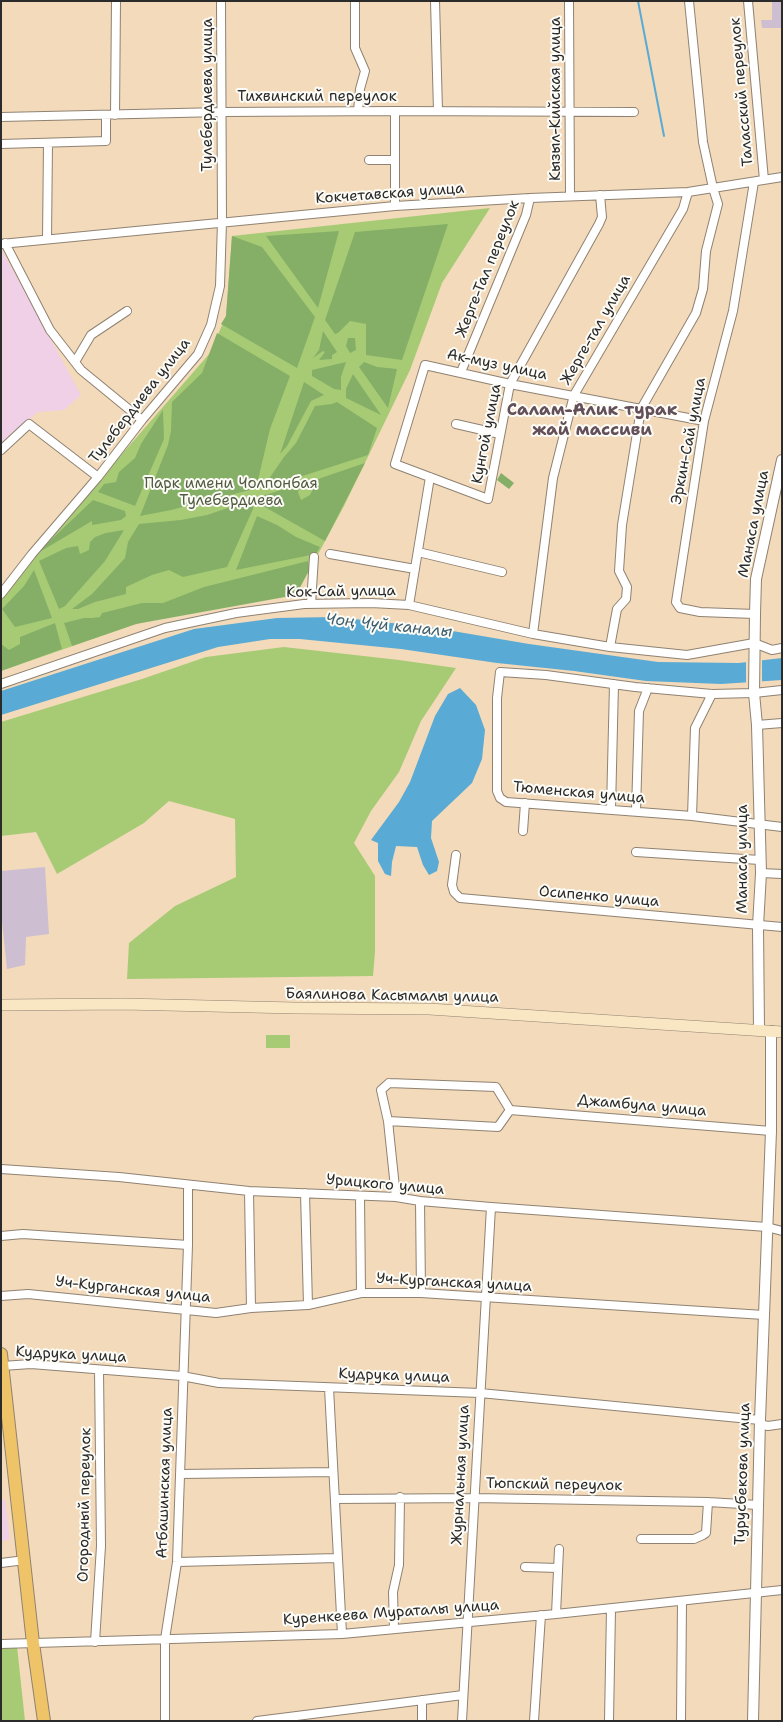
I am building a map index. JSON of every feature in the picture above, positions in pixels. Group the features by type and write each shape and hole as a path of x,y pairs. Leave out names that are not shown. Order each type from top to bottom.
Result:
{"main road":[{"name":"Баялинова Касымалы улица","path":"1,1005 123,1004 429,1009 777,1032"},
{"path":"2,1360 33,1643 44,1721"}],"street":[{"path":"115,114 116,1"},
{"name":"Тулебердиева улица","path":"1,594 32,554 98,477 142,420 198,354 211,325 220,286 222,222 221,1"},
{"path":"355,1 355,48 365,72 360,89 358,111"},
{"path":"435,1 438,111"},
{"name":"Кызыл-Кийская улица","path":"569,1 570,196"},
{"path":"610,647 616,609 626,599 627,587 619,571 622,524 641,409 696,313 704,289 706,251 718,204 703,142 689,1"},
{"name":"Таласский переулок","path":"748,1 764,180"},
{"path":"395,111 395,206"},
{"name":"Тихвинский переулок","path":"1,117 222,112 634,112"},
{"path":"1,144 106,141 106,115"},
{"path":"46,239 48,143"},
{"path":"369,160 395,160"},
{"name":"Кокчетавская улица","path":"3,243 395,206 570,196 688,192 782,177"},
{"name":"Эркин-Сай улица","path":"754,182 733,311 704,421 676,602 680,608 700,612 755,614"},
{"name":"Жерге-тал улица","path":"533,634 553,478 574,395 683,208 688,192"},
{"name":"Кунгой улица","path":"425,365 394,464 488,499 510,384 599,224 602,217 600,195"},
{"name":"Жерге-Тал переулок","path":"462,372 526,215 530,198"},
{"path":"3,243 50,330 81,370 142,420"},
{"path":"75,362 91,335 127,311"},
{"name":"Ак-муз улица","path":"425,365 462,372 510,384 704,421"},
{"path":"1,450 29,424 98,477"},
{"path":"456,424 500,434"},
{"name":"Манаса улица","path":"759,1030 758,926 761,873 757,725 754,690 756,579 782,460"},
{"path":"409,605 430,477"},
{"path":"418,552 502,572"},
{"path":"330,554 415,568"},
{"path":"311,604 314,557"},
{"name":"Кок-Сай улица","path":"1,684 165,628 236,613 311,604 371,602 409,605 533,634 610,647 687,655 754,643"},
{"path":"754,643 772,650 782,648"},
{"name":"Тюменская улица","path":"614,684 546,675 500,672 497,698 498,791 500,798 506,802 692,816 759,826 782,827"},
{"path":"611,809 614,684 712,694 754,690 782,690"},
{"path":"636,811 639,711 648,688"},
{"path":"692,816 695,728 712,694"},
{"path":"757,725 782,723"},
{"path":"523,831 525,803"},
{"path":"636,852 760,860"},
{"name":"Осипенко улица","path":"456,855 452,885 454,892 460,898 782,927"},
{"path":"761,873 782,874"},
{"path":"777,1032 767,1227 782,1231"},
{"path":"388,1122 498,1127 510,1110 496,1088 389,1083 381,1090 388,1122 396,1197"},
{"name":"Джамбула улица","path":"510,1110 771,1131"},
{"name":"Урицкого улица","path":"1,1169 118,1176 188,1186 249,1191 396,1197 420,1201 491,1207 767,1227"},
{"name":"Атбашинская улица","path":"165,1721 165,1639 177,1562 182,1376 188,1245 188,1186"},
{"path":"249,1191 251,1308"},
{"path":"305,1193 308,1305"},
{"path":"360,1196 361,1293"},
{"path":"420,1201 421,1293"},
{"name":"Журнальная улица","path":"462,1721 484,1298 491,1207"},
{"name":"Турусбекова улица","path":"753,1721 755,1592 767,1227"},
{"path":"1,1236 22,1234 188,1245"},
{"name":"Уч-Курганская улица","path":"1,1296 28,1294 216,1313 251,1308 308,1305 361,1293 421,1293 764,1315"},
{"name":"Кудрука улица","path":"2,1360 30,1364 182,1376 220,1383 480,1393 760,1420 763,1425 782,1424"},
{"name":"Огородный переулок","path":"95,1642 101,1546 99,1370"},
{"path":"329,1388 342,1634"},
{"path":"180,1474 333,1472"},
{"path":"394,1629 394,1592 399,1565 400,1497"},
{"name":"Тюпский переулок","path":"335,1499 400,1497 474,1498 708,1502 758,1505"},
{"path":"640,1539 694,1539 703,1536 706,1533 708,1502"},
{"path":"556,1614 559,1549"},
{"path":"177,1562 338,1558"},
{"path":"1,1563 25,1560"},
{"path":"525,1567 558,1568"},
{"name":"Куренкеева Мураталы улица","path":"1,1644 342,1634 611,1609 782,1590"},
{"path":"681,1721 682,1601"},
{"path":"609,1721 611,1609"},
{"path":"534,1721 541,1615"},
{"path":"257,1721 463,1695"},
{"path":"422,1700 422,1721"}],"shaded area":[{"path":"772,1 782,1 782,28 762,28 761,20 772,20"},
{"path":"1,250 81,395 64,410 38,412 8,436 1,444"},
{"path":"45,867 49,934 26,937 25,965 7,969 1,912 1,871"},
{"path":"5,1499 10,1540 1,1541 1,1500"}],"green space":[{"name":"Парк имени Чолпонбая Тулебердиева","path":"490,208 442,283 410,370 344,506 296,595 228,598 136,624 1,671 1,598 27,563 210,353 226,316 232,236"},
{"path":"448,224 402,360 366,355 366,324 350,321 338,333 335,334 325,320 355,232"},
{"path":"339,231 318,308 266,236"},
{"path":"232,236 262,247 315,317 297,368 221,324 226,316"},
{"path":"323,331 337,352 332,355 332,359 319,360 325,352 323,351 313,358 319,350"},
{"path":"217,333 290,376 270,429 257,484 254,489 171,510 140,516 168,445 171,431 172,402 202,373"},
{"path":"348,338 355,338 356,350 350,353 346,346"},
{"path":"346,362 341,377 341,390 334,389 312,376 312,370"},
{"path":"364,362 377,367 397,369 388,408 359,367"},
{"path":"353,374 381,415 346,398 346,389"},
{"path":"304,382 324,395 311,401 287,446 280,454"},
{"path":"337,402 377,428 368,455 262,489 284,457 296,443 315,406"},
{"path":"163,410 164,439 135,506 98,492 104,484 116,482 119,472 135,458 141,444"},
{"path":"365,463 325,541 263,506 262,496 284,489 288,486 301,486 298,492 301,500 310,495 318,479"},
{"path":"501,473 514,483 509,489 497,480"},
{"path":"254,499 253,509 227,567 183,577 169,570 152,575 126,587 126,594 95,602 78,609 72,609 92,594 125,558 128,542 139,524 181,520 207,515"},
{"path":"93,500 125,511 126,516 121,520 92,525 92,521 36,554"},
{"path":"257,516 277,525 296,537 320,547 316,554 236,570"},
{"path":"124,530 105,561 65,606 59,609 39,561 66,548 78,546 80,554 89,550 90,542 95,537 106,533"},
{"path":"308,561 309,570 296,595 136,624 72,646 64,623 84,618 100,617 102,613 142,603 163,603 204,587"},
{"path":"34,570 52,618 15,627 2,609 24,586"},
{"path":"55,623 62,649 1,671 1,644 9,650 20,644 20,637"},
{"path":"284,647 456,668 421,721 399,772 371,811 354,843 375,876 375,952 373,976 127,979 129,943 175,906 236,877 235,819 169,801 144,823 57,874 36,832 1,836 1,722 142,679 206,657"},
{"path":"266,1035 290,1035 290,1048 266,1048"},
{"path":"17,1646 25,1721 1,1721 1,1647"}],"water":[{"name":"Чоң Чүй каналы","path":"335,617 429,627 529,644 658,662 739,663 782,658 782,680 721,684 646,681 574,671 497,663 401,649 300,639 270,639 218,647 1,715 1,691 194,629 277,618"},
{"path":"460,688 476,705 485,730 482,759 472,783 432,821 431,838 439,862 437,871 429,875 423,865 417,847 396,846 392,862 391,876 385,874 378,861 378,843 371,840 399,802 410,782 435,716 448,694"}],"pier":[{"path":"762,658 762,683 746,684 746,660"}],"waterway":[{"path":"638,1 664,136"}],"district":[{"name":"Салам-Алик турак жай массиви","path":"592,421"}]}
